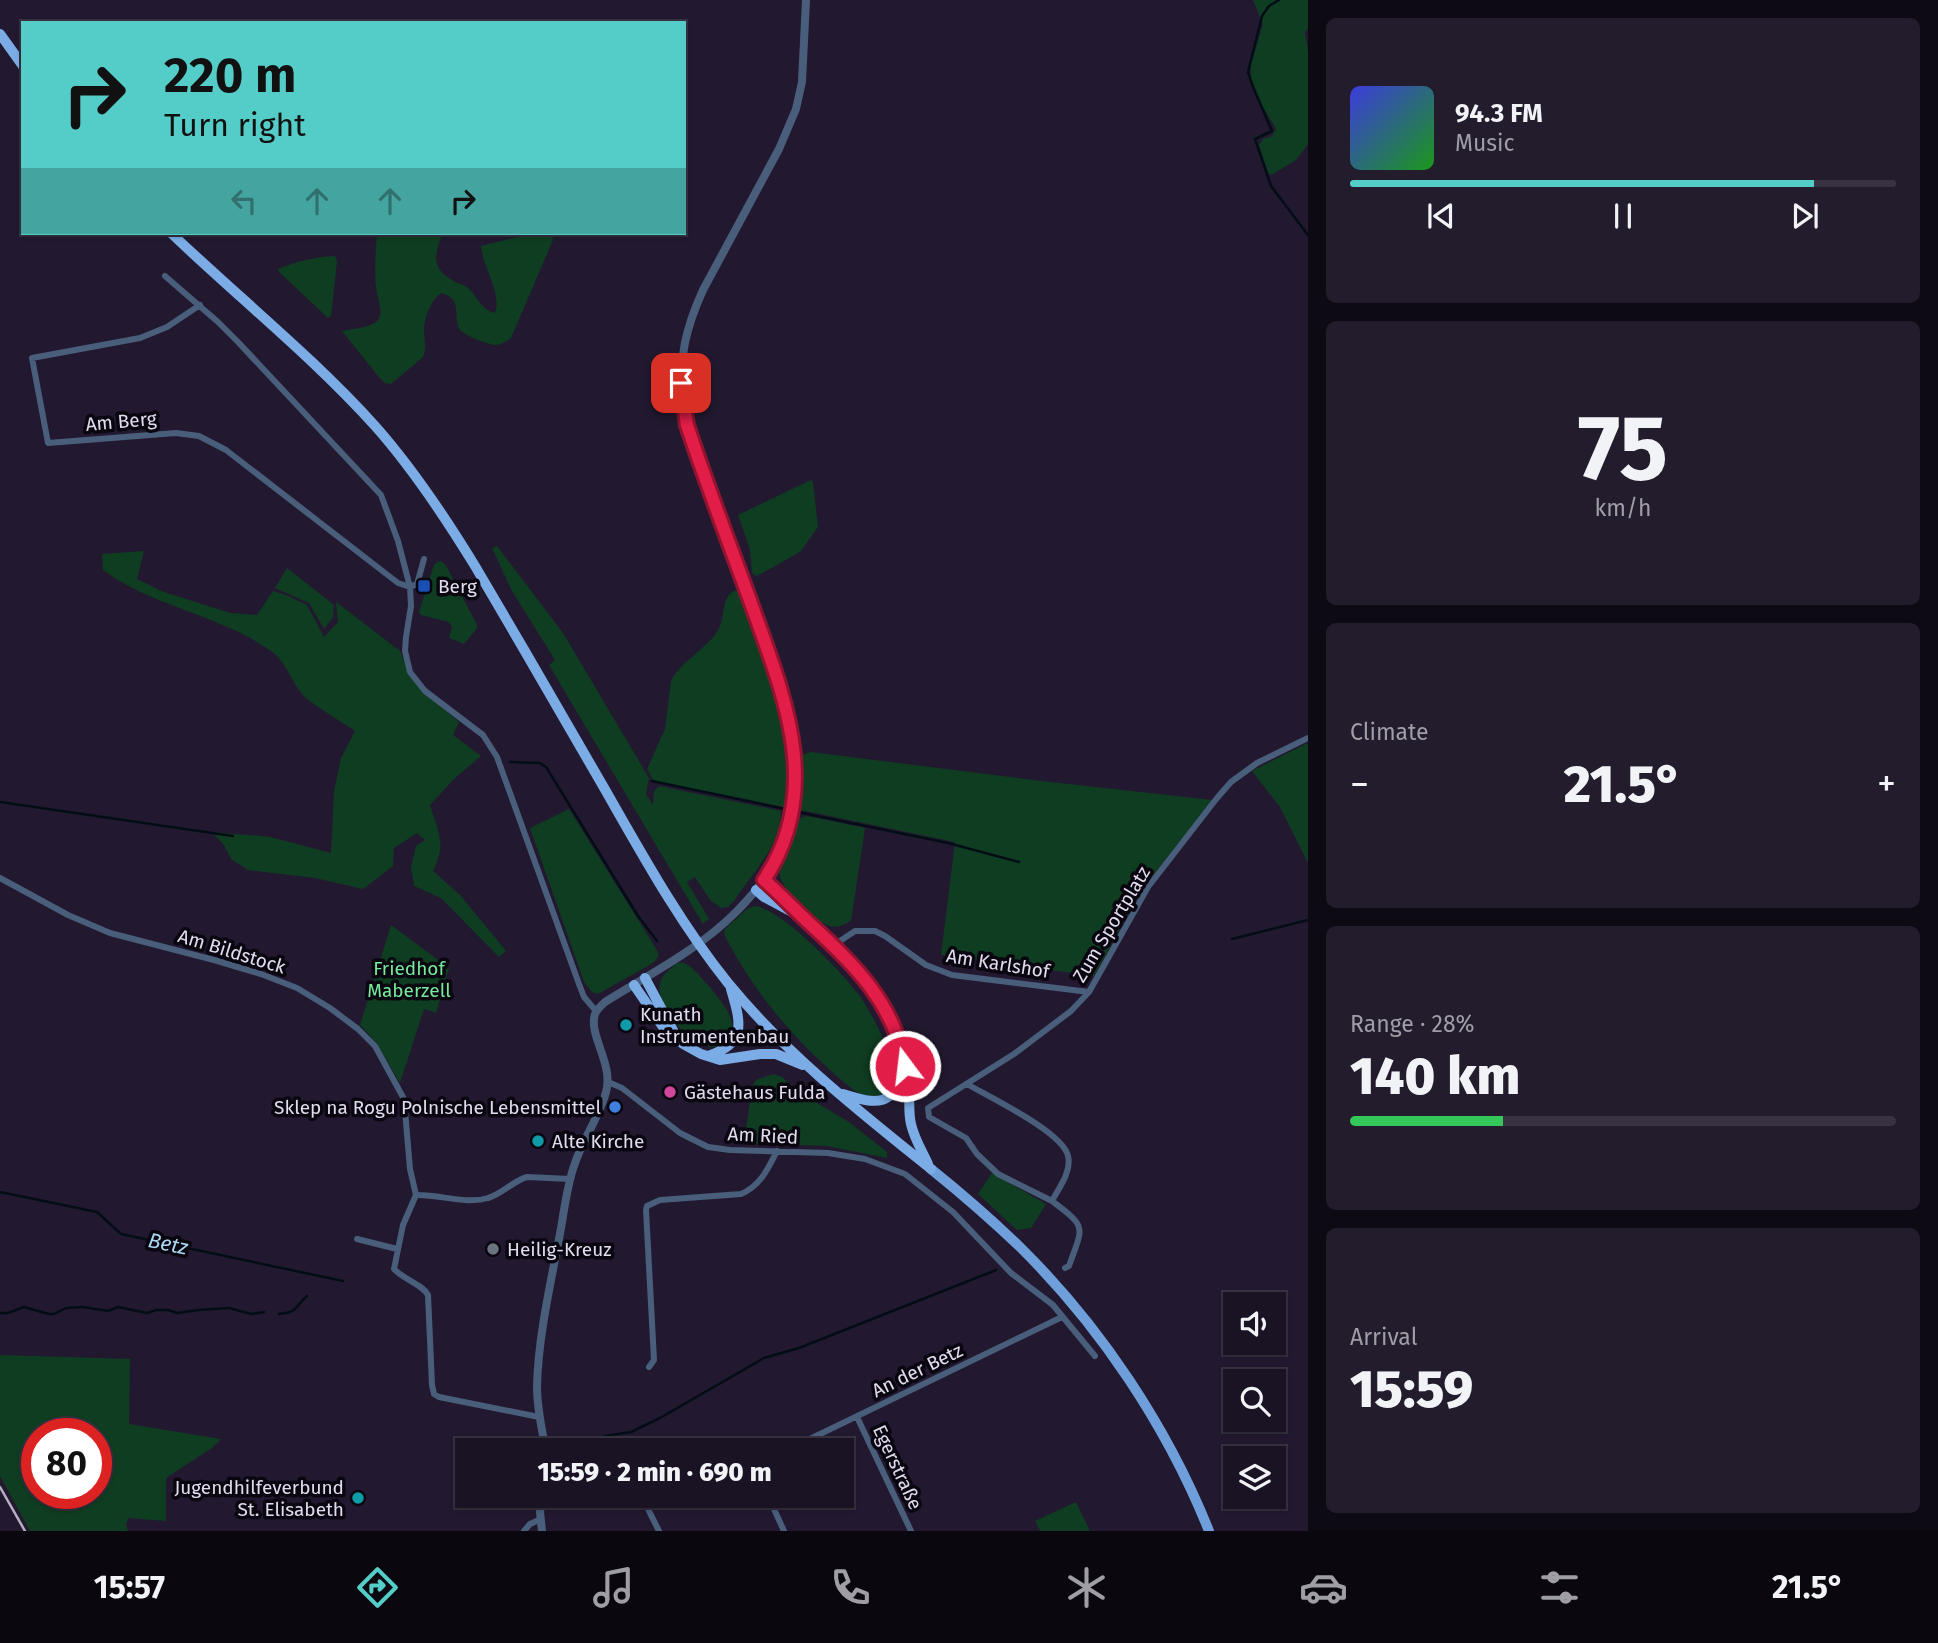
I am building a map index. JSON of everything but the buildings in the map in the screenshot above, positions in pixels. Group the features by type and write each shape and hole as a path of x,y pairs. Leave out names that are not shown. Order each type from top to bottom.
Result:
{"highway":[{"path":"0,34 21,62"},
{"path":"173,235 326,375 412,471 475,566 656,878 686,925 730,984 758,1017 837,1092 931,1169"},
{"path":"764,880 860,971 884,1006 900,1042 909,1082 912,1126 931,1169"},
{"path":"756,890 804,918"},
{"path":"645,978 676,1037"},
{"path":"708,1056 725,1049 738,1035 740,1021 730,984"},
{"path":"634,985 663,1027 692,1050 720,1060 776,1054 811,1068"},
{"path":"837,1092 869,1102 884,1100 899,1087 905,1066"}],"main road":[{"path":"931,1169 1021,1249 1101,1341 1164,1439 1209,1531"}],"street":[{"path":"544,1438 537,1387 551,1278 570,1179 584,1138 604,1099 608,1082 607,1068 597,1037 594,1019 596,1011 605,1002 688,951 736,912 764,880 779,853 787,835 793,809 795,771 790,726 778,678 687,425 682,394 682,363 688,327 698,300 779,149 796,109 802,82 806,0"},
{"path":"165,276 238,342 381,495 398,541 410,587 411,606 405,637 410,672 425,691 473,726 496,757 584,997 596,1011"},
{"name":"Am Berg","path":"200,305 167,327 141,338 32,358 48,443 176,433 207,439 226,450 398,583 410,587"},
{"path":"410,587 417,584 424,559"},
{"name":"Zum Sportplatz","path":"1052,1201 998,1174 966,1138 929,1117 928,1108 1014,1054 1062,1018 1089,992 1148,887 1217,798 1231,782 1257,763 1308,738"},
{"name":"Am Bildstock","path":"0,878 68,915 110,933 214,960 297,988 358,1029 375,1046 404,1099 410,1169 416,1195"},
{"name":"Am Karlshof","path":"834,945 855,931 875,930 926,965 952,975 1089,992"},
{"name":"Am Ried","path":"608,1082 622,1088 680,1133 708,1147 828,1153 881,1164 905,1174 953,1212 1011,1273 1044,1297 1096,1356"},
{"path":"967,1084 1047,1130 1060,1140 1068,1155 1068,1170 1052,1201 1075,1218 1080,1226 1080,1235 1069,1266 1065,1268"},
{"path":"649,1367 654,1360 647,1206 660,1200 741,1194 748,1191 763,1176 777,1151"},
{"path":"540,1417 434,1394 428,1296 423,1288 394,1269 404,1222 416,1195 479,1200 491,1198 527,1177 570,1179"},
{"path":"357,1239 397,1249"},
{"name":"An der Betz","path":"813,1438 1062,1317"},
{"name":"Egerstraße","path":"857,1417 911,1531"},
{"path":"542,1508 542,1531"},
{"path":"648,1508 659,1531"},
{"path":"773,1508 784,1531"},
{"path":"524,1531 530,1524 540,1520"}],"green space":[{"path":"1253,0 1308,0 1308,28 1305,32 1308,52 1308,144 1296,160 1271,175 1259,145 1263,139 1272,136 1276,129 1251,78 1251,65 1263,24"},
{"path":"377,235 442,235 436,259 440,270 467,287 482,305 494,313 496,294 481,246 525,235 552,235 553,240 511,338 496,345 462,332 453,299 441,293 431,304 426,318 423,357 391,384 385,383 378,376 342,331 371,325 378,320 380,308 375,274"},
{"path":"335,256 337,261 331,316 328,318 278,269 306,260"},
{"path":"811,480 818,527 800,552 757,576 752,573 750,549 738,515"},
{"path":"497,546 563,633 649,778 646,794 653,805 654,791 659,786 781,811 780,824 771,847 728,907 721,908 710,900 695,877 687,882 709,919 703,924 549,665 555,660 512,591 492,548"},
{"path":"144,551 137,579 161,591 230,613 257,615 273,591 307,605 324,637 338,622 336,602 400,651 409,672 426,694 459,722 453,735 481,756 454,779 430,805 440,845 433,871 460,895 506,951 499,957 441,898 414,886 411,867 416,846 425,840 417,833 394,848 393,866 363,889 315,878 248,870 231,859 224,845 212,832 270,837 331,853 334,792 341,758 355,731 306,698 277,656 251,638 143,593 103,570 102,554"},
{"path":"441,561 477,625 464,644 449,638 452,627 449,622 421,615 419,612 434,565"},
{"path":"287,568 334,605 333,617 324,629 309,603 275,588"},
{"path":"737,590 744,598 772,673 785,724 790,777 788,803 785,807 660,782 653,780 647,769 665,729 671,681 717,632 725,602 731,593"},
{"path":"1308,743 1308,863 1280,807 1252,771"},
{"path":"811,752 1212,800 1143,888 1094,976 941,955 955,842 801,810 801,760 802,755"},
{"path":"569,809 658,952 653,963 598,994 592,992 584,982 530,828"},
{"path":"807,816 865,828 851,921 839,926 832,927 821,922 795,899 781,879 779,871 798,819"},
{"path":"754,906 766,909 795,929 859,995 880,1032 892,1064 893,1081 886,1092 868,1096 856,1092 799,1040 751,980 724,930"},
{"name":"Friedhof Maberzell","path":"391,925 449,968 436,1013 424,1009 400,1083 376,1042 360,1025"},
{"path":"677,963 685,963 696,971 730,1015 732,1033 728,1040 719,1046 709,1047 687,1036 663,1003 661,980"},
{"path":"773,1074 782,1077 800,1093 849,1122 887,1152 887,1158 827,1146 744,1143 752,1087 756,1080"},
{"path":"992,1173 1046,1204 1031,1228 1017,1230 978,1194"},
{"path":"0,1355 130,1359 129,1424 221,1439 212,1448 166,1478 166,1521 128,1518 128,1531 30,1531 0,1476"},
{"path":"1076,1502 1090,1531 1040,1531 1035,1521"}],"waterway":[{"path":"1279,0 1269,6 1262,16 1248,72 1272,131 1255,139 1271,186 1308,235"},
{"path":"510,762 540,763 546,767 638,916 657,941"},
{"path":"652,781 785,809"},
{"path":"0,802 233,836"},
{"path":"798,812 948,843 1019,862"},
{"path":"1232,939 1308,920"},
{"name":"Betz","path":"0,1192 97,1212 121,1234 343,1281"},
{"path":"605,1436 631,1432 660,1418 764,1358 799,1348 996,1270"},
{"path":"279,1314 293,1310 307,1296"},
{"path":"0,1313 24,1307 49,1314 66,1308 83,1307 108,1311 118,1307 147,1313 156,1310 177,1313 229,1308 251,1314 264,1312"}],"railway":[{"path":"0,1487 25,1531"}],"place":[{"name":"Berg","path":"424,586"},
{"name":"Kunath Instrumentenbau","path":"626,1025"},
{"name":"Gästehaus Fulda","path":"670,1092"},
{"name":"Sklep na Rogu Polnische Lebensmittel","path":"615,1107"},
{"name":"Alte Kirche","path":"538,1141"},
{"name":"Heilig-Kreuz","path":"493,1249"},
{"name":"Jugendhilfeverbund St. Elisabeth","path":"358,1498"}],"route":[{"path":"681,383 687,425 778,678 790,726 795,771 793,809 787,835 764,880 860,971 889,1016 900,1042 905,1066"}]}
